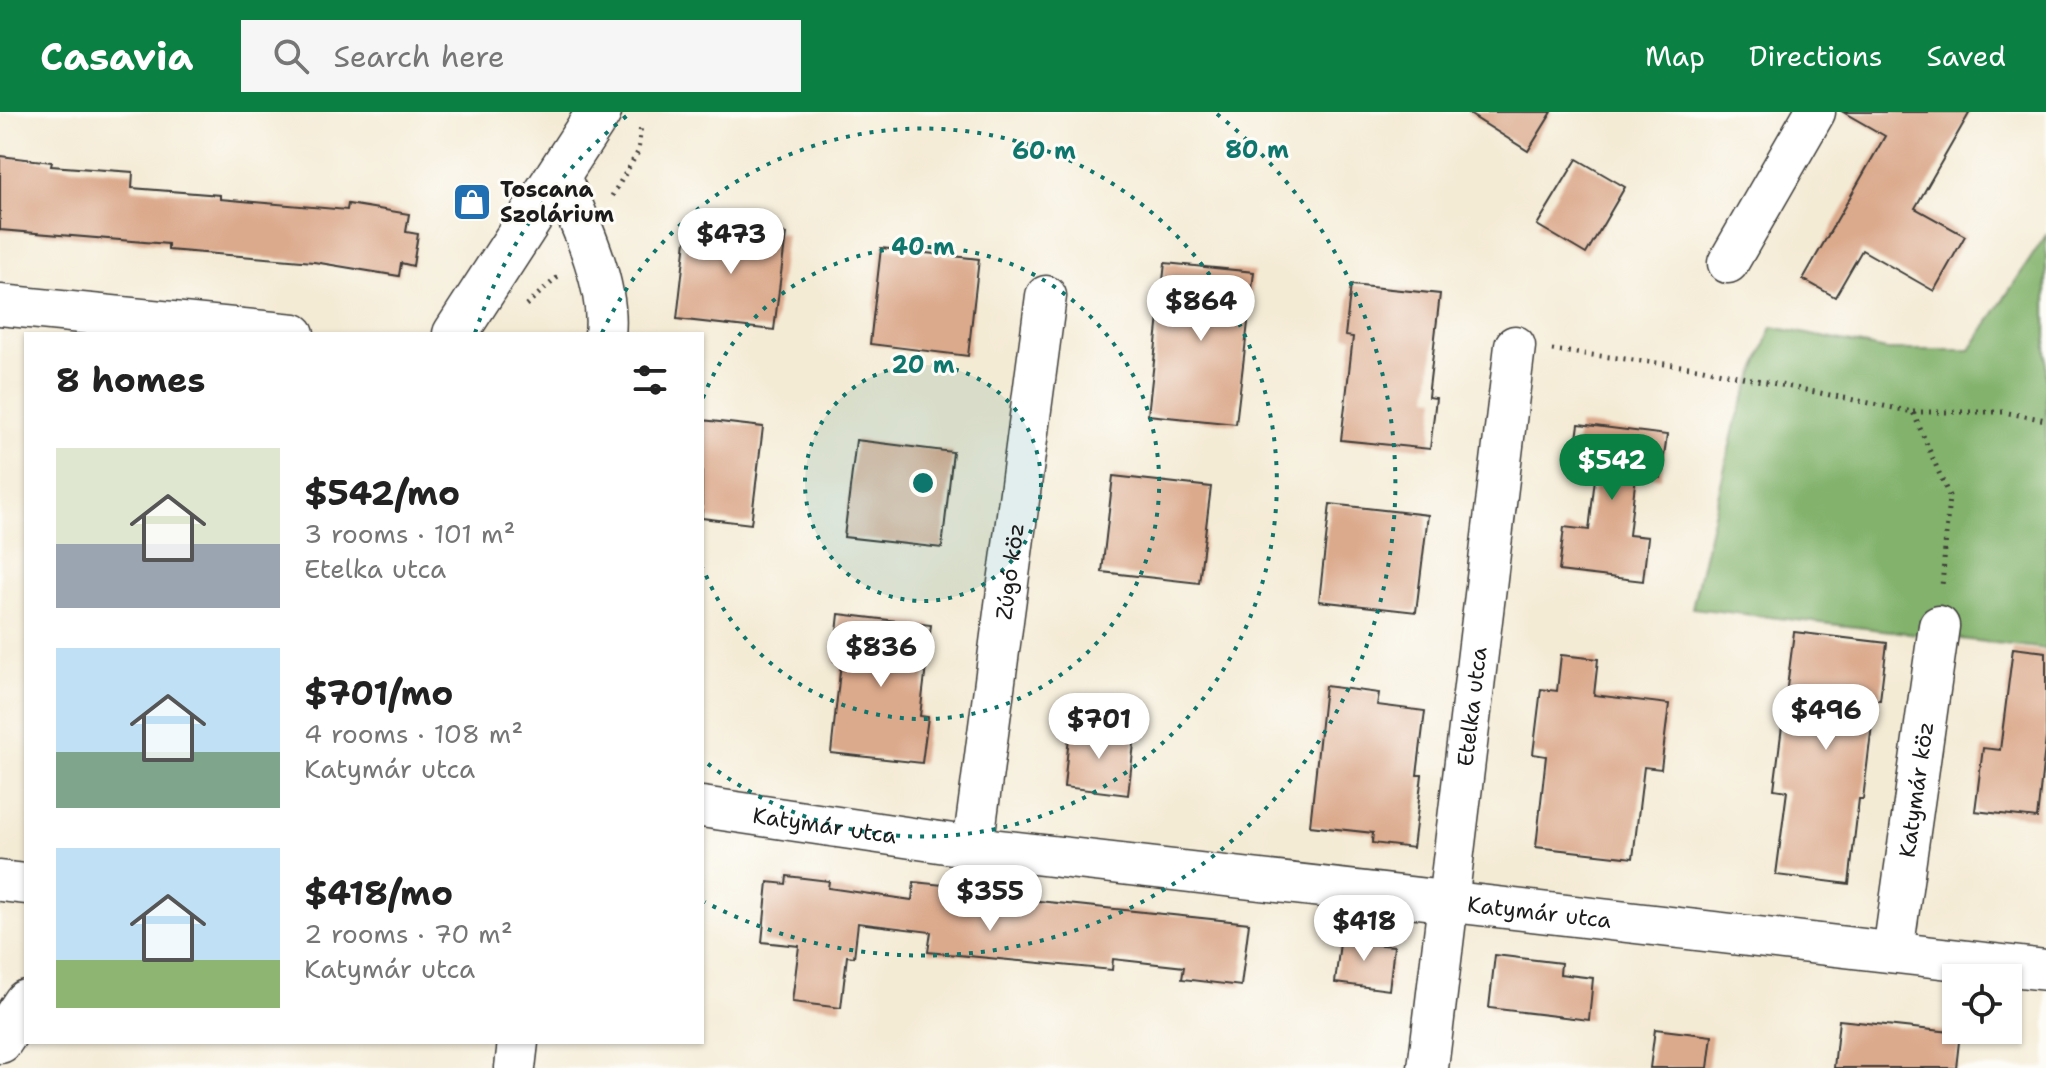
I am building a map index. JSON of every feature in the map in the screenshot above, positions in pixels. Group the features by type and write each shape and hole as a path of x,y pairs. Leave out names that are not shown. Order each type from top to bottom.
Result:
{"street":[{"path":"456,332 599,112"},
{"path":"1728,263 1815,112"},
{"path":"559,175 587,237 607,315 605,332"},
{"name":"Zúgó köz","path":"973,847 1046,296"},
{"path":"0,305 274,332"},
{"name":"Etelka utca","path":"1428,1068 1515,346"},
{"name":"Katymár köz","path":"1893,952 1939,626"},
{"name":"Katymár utca","path":"704,807 973,847 2046,970"},
{"path":"0,881 24,884"},
{"path":"0,1041 24,1005"},
{"path":"515,1068 518,1044"}],"path":[{"path":"1515,346 1698,368 1913,412 2003,412 2046,420"},
{"path":"1913,412 1949,496 1939,626"}],"green space":[{"path":"2046,235 2046,649 1692,608 1735,424 1772,327 1887,350 1970,350"}],"building":[{"path":"1466,112 1552,112 1528,151"},
{"path":"1843,112 1970,112 1915,208 1965,236 1934,291 1862,250 1835,297 1803,279 1885,136"},
{"path":"0,156 52,162 51,166 133,172 132,188 347,210 348,204 409,214 406,232 418,234 413,266 401,263 399,276 314,262 168,250 168,244 0,230"},
{"path":"1577,159 1625,187 1586,254 1537,225"},
{"path":"688,223 786,234 774,330 677,319"},
{"path":"881,248 979,259 968,356 870,344"},
{"path":"1165,263 1254,272 1236,424 1148,415"},
{"path":"1351,285 1440,294 1428,397 1436,398 1430,449 1341,440 1353,337 1345,336"},
{"path":"704,420 763,427 751,524 704,518"},
{"path":"1579,424 1667,435 1661,478 1636,475 1629,535 1648,537 1643,581 1559,571 1564,527 1589,530 1596,470 1573,467"},
{"path":"856,440 953,452 942,548 844,537"},
{"path":"1113,476 1211,487 1199,583 1102,572"},
{"path":"1330,504 1428,515 1416,612 1319,601"},
{"path":"839,614 931,625 920,716 928,717 922,763 831,753 841,662 834,661"},
{"path":"1794,632 1887,643 1880,700 1875,700 1863,799 1859,799 1849,884 1776,875 1787,791 1774,789"},
{"path":"2013,648 2046,652 2046,738 2037,818 1975,811 1983,748 2000,750"},
{"path":"1561,655 1598,659 1594,695 1669,704 1661,769 1644,767 1633,858 1536,847 1546,756 1533,754 1541,689 1557,691"},
{"path":"1325,686 1379,693 1377,705 1425,711 1417,775 1422,775 1413,848 1372,843 1373,833 1310,826"},
{"path":"1070,727 1135,735 1128,795 1064,787"},
{"path":"787,876 829,881 828,888 912,900 914,882 972,888 971,894 1249,923 1241,986 1182,979 1184,967 1113,959 1112,970 928,952 931,932 858,923 854,957 847,956 841,1008 792,1002 799,946 762,942 768,882 786,884"},
{"path":"1341,935 1373,938 1372,944 1394,946 1389,990 1335,983"},
{"path":"1495,955 1561,963 1560,974 1593,978 1589,1020 1489,1008"},
{"path":"1839,1020 1942,1031 1942,1044 1959,1044 1956,1068 1834,1068"},
{"path":"1655,1029 1712,1036 1708,1068 1650,1068"}],"place":[{"name":"Toscana Szolárium","path":"472,202"}]}
